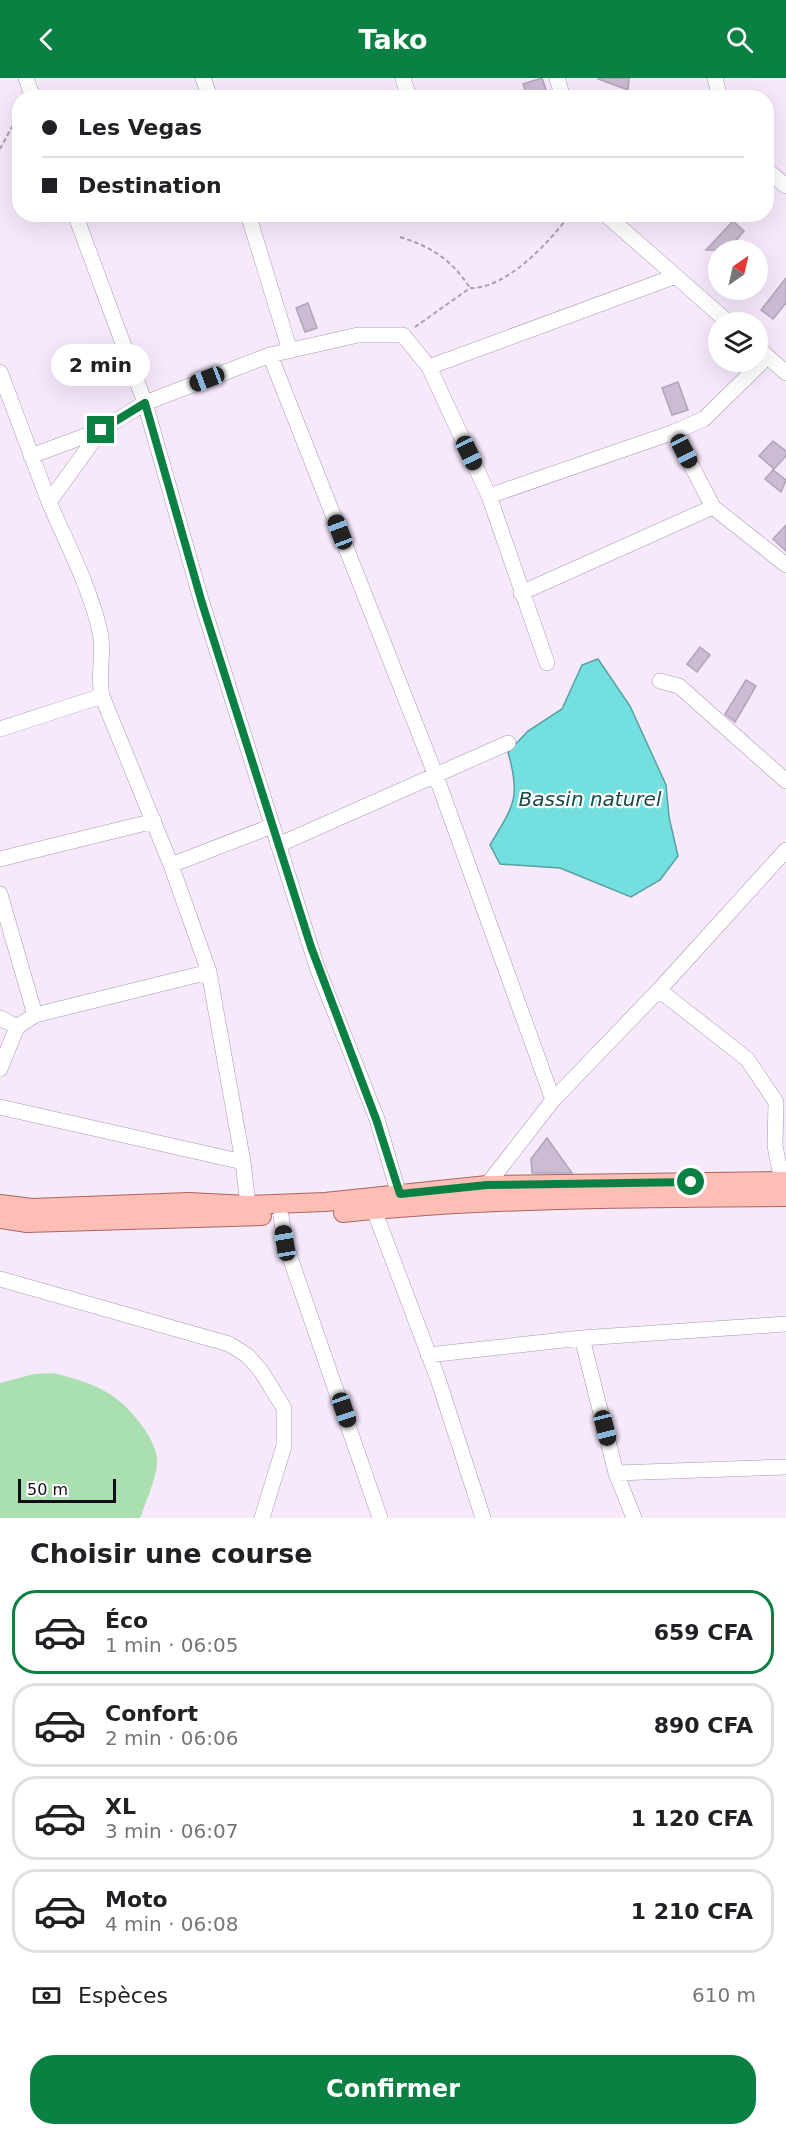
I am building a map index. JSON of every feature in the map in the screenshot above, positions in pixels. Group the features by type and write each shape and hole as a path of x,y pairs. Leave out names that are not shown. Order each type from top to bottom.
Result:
{"main road":[{"path":"0,1219 27,1222 281,1216 374,1210 401,1200 487,1185 785,1187"},
{"path":"0,1204 32,1208 188,1202 248,1205 401,1200 589,1198 785,1187"}],"street":[{"path":"774,176 786,186"},
{"path":"78,222 145,403 202,603 272,826 318,967 376,1119 401,1200"},
{"path":"253,222 290,351"},
{"path":"613,222 717,312"},
{"path":"429,367 676,276"},
{"path":"31,456 101,430 145,403 270,355 358,335 403,335 429,367 489,496 547,663"},
{"path":"270,355 436,777 553,1100"},
{"path":"768,357 786,373"},
{"path":"0,372 100,632 102,652 98,681 102,696 171,865 209,972 243,1162 248,1205"},
{"path":"489,496 674,432 704,419 745,372"},
{"path":"49,502 101,430"},
{"path":"674,432 713,507 786,565"},
{"path":"521,593 713,507"},
{"path":"660,681 679,686 786,781"},
{"path":"0,729 102,696"},
{"path":"279,845 508,743"},
{"path":"0,859 154,822"},
{"path":"171,865 272,826"},
{"path":"487,1185 553,1100 659,990 786,850"},
{"path":"0,894 35,1015"},
{"path":"0,1069 17,1027 35,1015 209,972"},
{"path":"659,990 747,1059 781,1098 776,1146 785,1187"},
{"path":"0,1018 17,1027"},
{"path":"0,1107 243,1162"},
{"path":"374,1210 428,1355 483,1518"},
{"path":"281,1216 285,1243 380,1518"},
{"path":"0,1279 229,1344 248,1356 261,1371 284,1408 284,1446 262,1518"},
{"path":"428,1355 582,1338 786,1324"},
{"path":"582,1338 616,1473 634,1518"},
{"path":"616,1473 786,1467"}],"path":[{"path":"0,149 12,127"},
{"path":"403,335 470,288 480,288 526,264 563,222"},
{"path":"400,237 440,253 459,271 470,288"}],"shaded area":[{"path":"53,1373 82,1381 116,1398 135,1417 152,1442 157,1459 156,1471 140,1518 0,1518 0,1383 34,1374"}],"water":[{"name":"Bassin naturel","path":"598,659 630,706 666,785 669,817 678,856 660,880 631,897 560,868 500,864 490,845 513,801 514,780 508,752 528,731 562,709 582,665"}],"building":[{"path":"542,78 546,90 525,90 523,84"},
{"path":"629,78 628,90 598,79"},
{"path":"732,222 744,231 736,240 715,240"},
{"path":"786,278 786,303 773,319 768,315 768,312 761,310"},
{"path":"308,303 317,328 305,332 296,308"},
{"path":"678,382 688,410 672,415 662,388"},
{"path":"773,441 786,451 786,456 774,469 759,456"},
{"path":"773,470 786,480 781,492 765,479"},
{"path":"786,525 786,551 773,539"},
{"path":"700,647 710,655 697,672 687,664"},
{"path":"746,680 756,686 735,722 725,714"},
{"path":"547,1138 572,1173 532,1173 531,1159"}],"route":[{"path":"101,430 145,403 202,603 311,947 376,1119 400,1194 487,1185 691,1182"}]}
